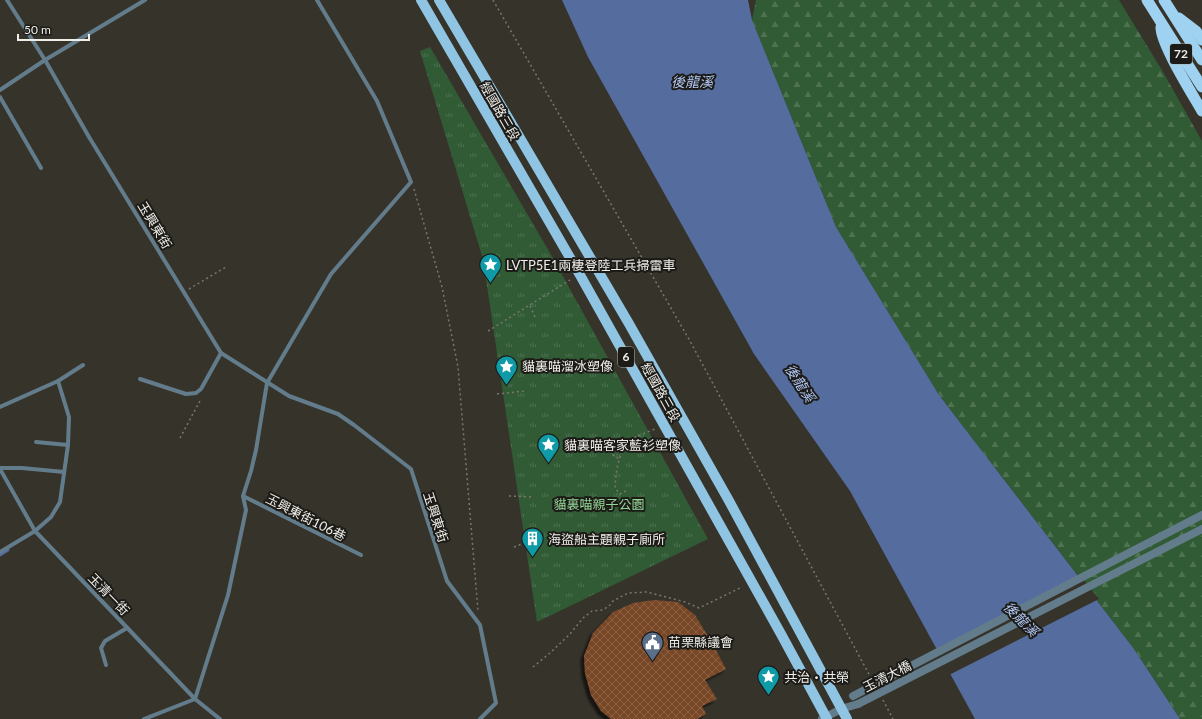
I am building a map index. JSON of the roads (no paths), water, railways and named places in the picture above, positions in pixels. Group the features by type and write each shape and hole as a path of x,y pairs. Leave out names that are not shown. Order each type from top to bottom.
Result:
{"highway":[{"name":"72","path":"1147,0 1202,87"},
{"name":"72","path":"1164,0 1202,60"},
{"path":"1172,12 1196,31 1202,40"},
{"path":"1161,21 1160,32 1170,54 1202,111"}],"main road":[{"name":"經國路三段","path":"421,0 580,275 781,634 825,718"},
{"name":"經國路三段","path":"439,0 624,316 728,499 841,709"},
{"name":"6","path":"841,709 847,719"}],"street":[{"name":"玉清大橋","path":"841,709 853,696 1202,515"},
{"name":"玉清大橋","path":"841,709 858,704 1202,529"},
{"path":"825,718 841,709"}],"lane":[{"name":"玉興東街","path":"7,0 45,60 89,137 221,353 289,396 338,414 411,469 447,581 480,625 496,703 480,719"},
{"path":"0,90 45,60 145,0"},
{"path":"144,719 195,699 228,594 246,510 243,496 252,471 267,383 331,274 411,182 377,101 317,0"},
{"path":"0,97 41,168"},
{"path":"140,379 186,394 196,393 200,390 221,353"},
{"path":"0,407 58,380 83,365"},
{"path":"0,552 35,531 51,517 60,502 68,445 69,417 58,380"},
{"path":"36,442 68,445"},
{"path":"0,468 22,468 64,472"},
{"name":"玉清一街","path":"0,468 35,531 195,699 220,719"},
{"name":"玉興東街106巷","path":"243,496 361,555"},
{"path":"106,665 101,648 105,640 127,628"}],"water":[{"name":"後龍溪","path":"562,0 748,0 752,20 836,227 939,395 1134,649 1180,719 975,719 850,491 754,354 588,57"}],"waterway":[{"path":"0,555 8,550"}],"place":[{"name":"LVTP5E1兩棲登陸工兵掃雷車","path":"490,284"},
{"name":"貓裏喵溜冰塑像","path":"507,386"},
{"name":"貓裏喵客家藍衫塑像","path":"549,464"},
{"name":"海盜船主題親子廁所","path":"532,558"},
{"name":"苗栗縣議會","path":"653,662"},
{"name":"共治‧共榮","path":"768,696"}],"park label":[{"name":"貓裏喵親子公園","path":"599,504"}]}
